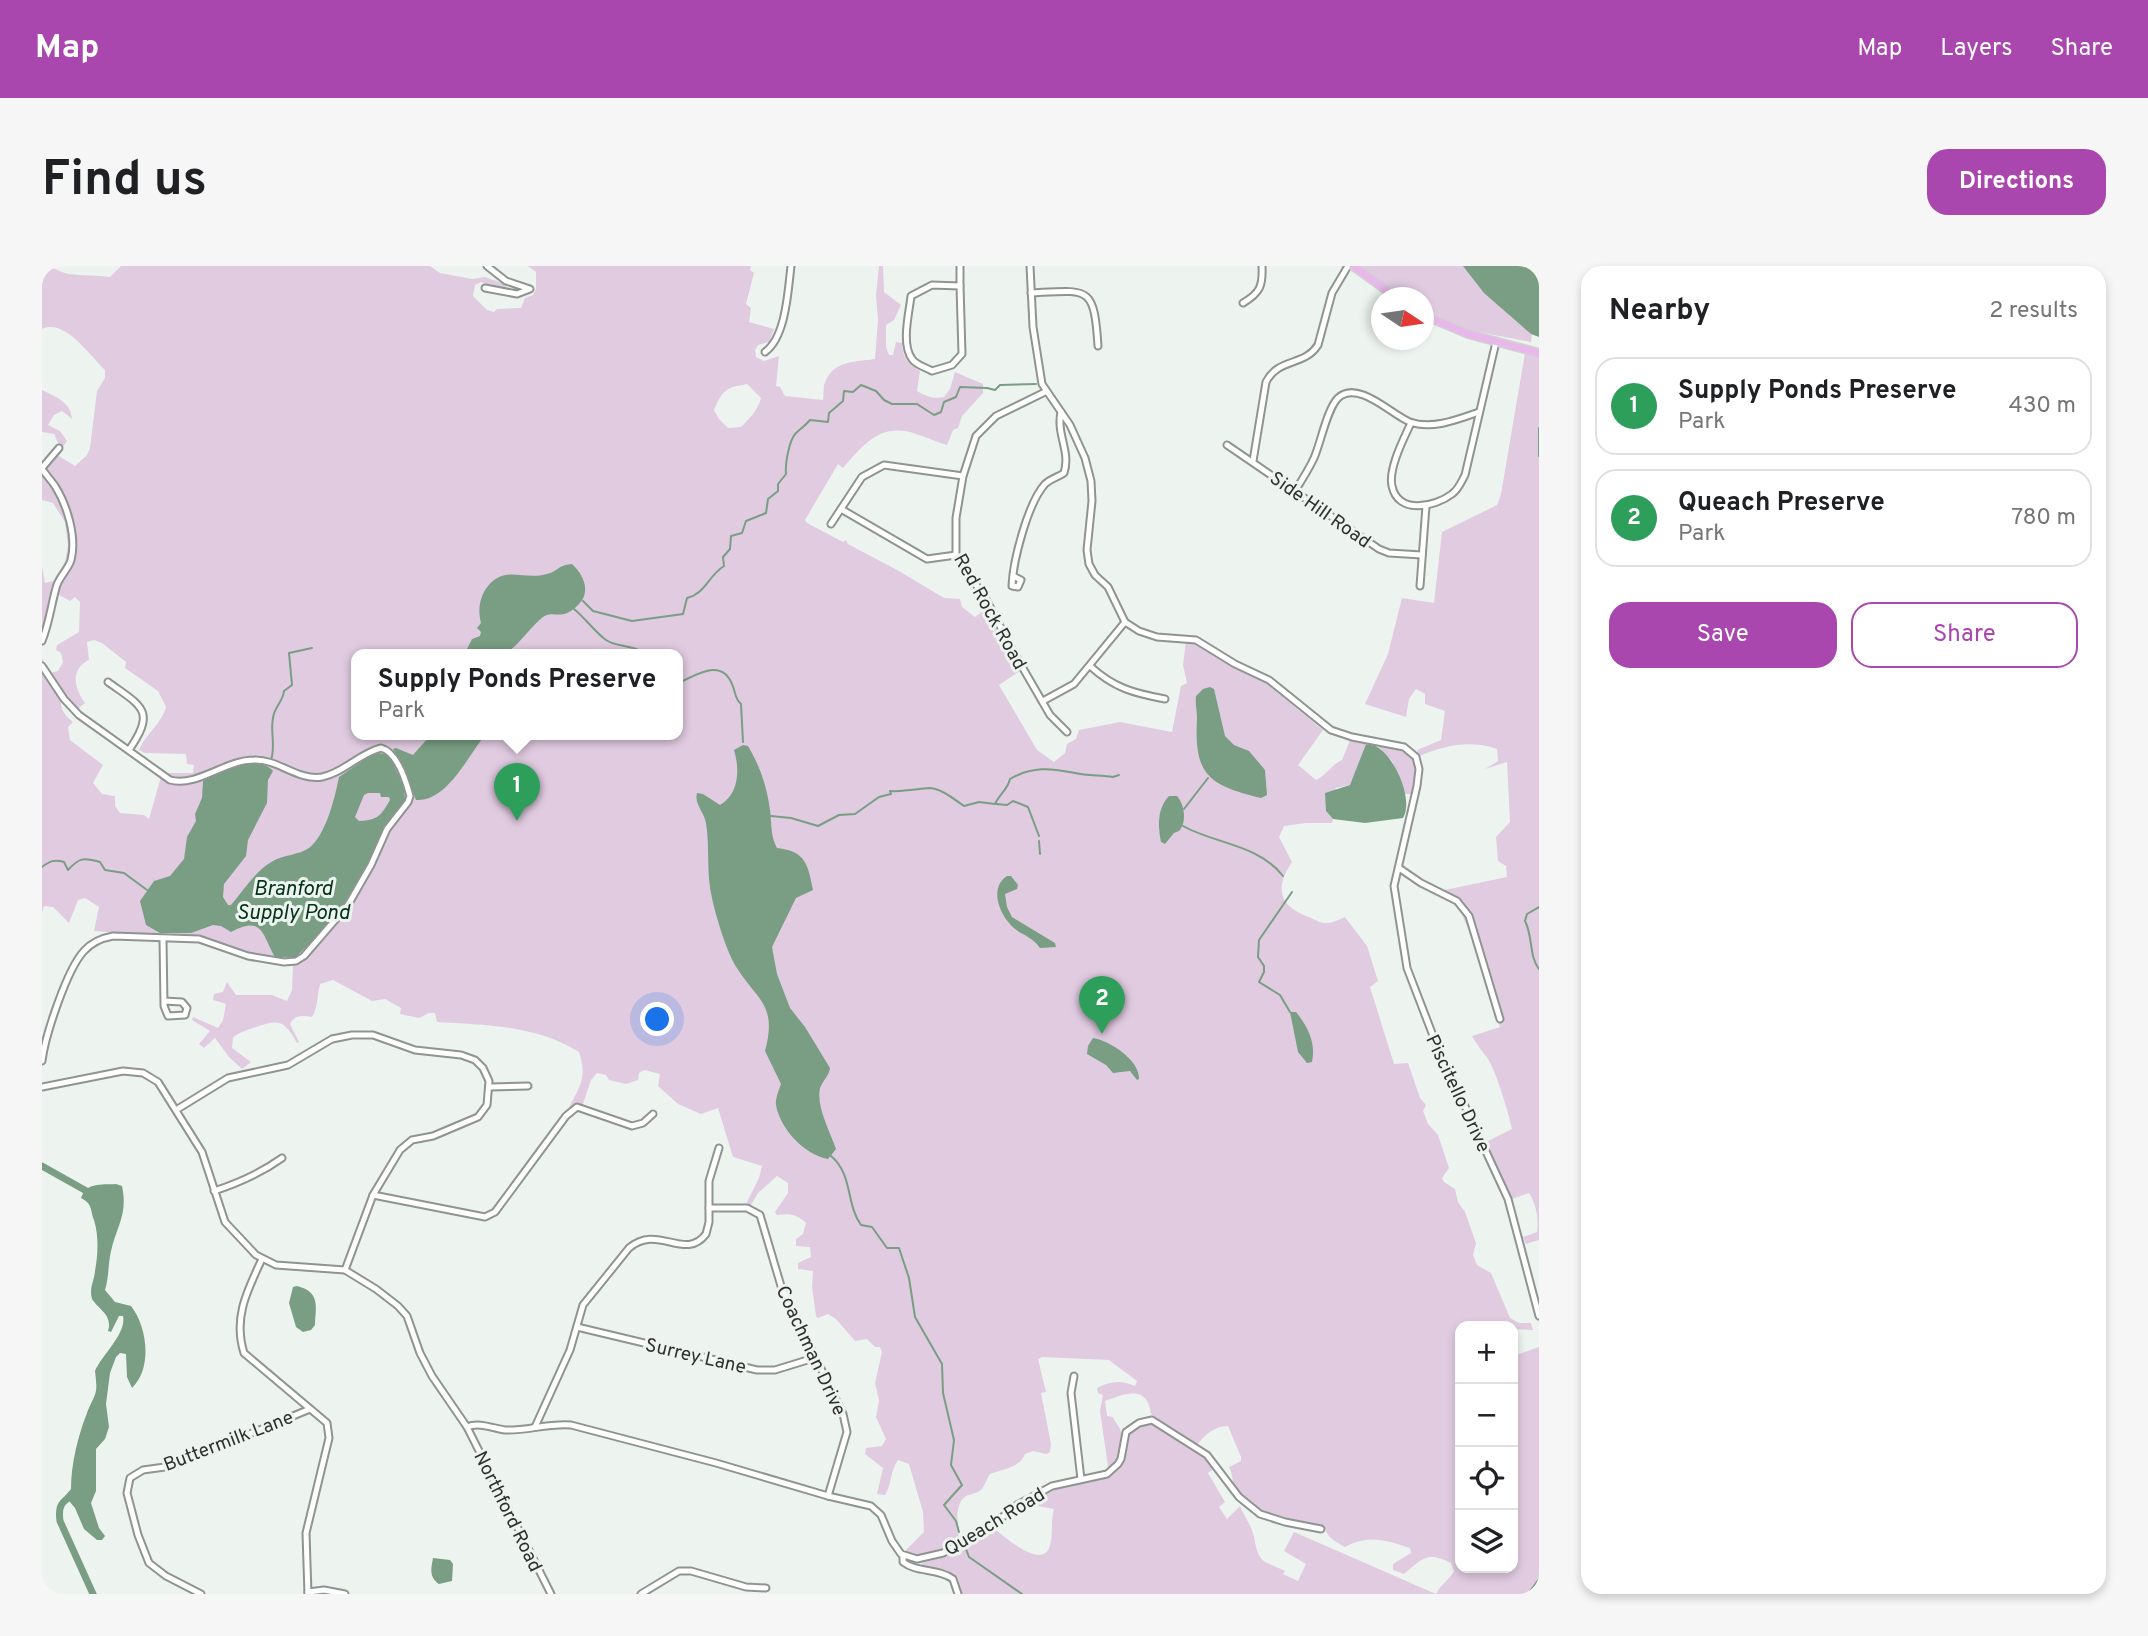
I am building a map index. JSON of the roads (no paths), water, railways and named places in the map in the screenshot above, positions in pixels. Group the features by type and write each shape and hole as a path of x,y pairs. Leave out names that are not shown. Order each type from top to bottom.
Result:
{"main road":[{"path":"1350,266 1381,287"},
{"path":"1434,320 1452,329 1539,353"}],"street":[{"path":"485,288 517,295 530,289 506,281 487,266"},
{"path":"765,352 775,342 786,303 791,266"},
{"path":"960,266 961,354 952,365 932,371 914,362 908,351 907,322 911,296 932,285 960,286"},
{"path":"1030,266 1035,349 1045,392 1061,412 1080,446 1091,481 1092,501 1087,551 1089,564 1095,575 1108,587 1125,622 1074,684 1043,701"},
{"path":"1243,303 1259,293 1262,287 1262,266"},
{"path":"1253,461 1266,382 1270,373 1280,365 1307,357 1314,351 1332,293 1350,266"},
{"path":"1031,293 1075,291 1089,299 1096,313 1098,346"},
{"path":"1411,422 1401,444 1391,483 1398,499 1409,504 1426,506 1443,500 1459,487 1465,475 1496,342"},
{"name":"Red Rock Road","path":"1045,392 996,416 976,436 963,475 956,518 956,555 987,601 1050,715 1067,732"},
{"path":"1296,491 1314,460 1334,404 1345,393 1354,392 1382,404 1411,422 1444,423 1479,412"},
{"path":"1013,576 1018,547 1037,496 1047,481 1064,473 1068,462 1058,426 1061,412"},
{"name":"Side Hill Road","path":"1227,445 1379,549 1389,553 1422,555"},
{"path":"42,641 57,584 68,567 72,551 71,531 65,509 54,484 42,469 59,448"},
{"path":"831,524 862,477 884,465 963,475"},
{"path":"1420,586 1426,506"},
{"path":"841,509 928,559 956,555"},
{"name":"Piscitello Drive","path":"1125,622 1150,635 1188,639 1204,644 1235,664 1269,680 1320,723 1336,732 1404,747 1411,750 1416,757 1419,769 1399,868 1395,876 1394,898 1407,968 1432,1036 1508,1199 1539,1316"},
{"path":"42,666 75,711 166,778 181,782 227,765 253,760 279,765 306,776 320,777 333,773 374,750 387,750 395,761 409,793 408,802 387,830 372,865 354,895 304,956 293,962 280,961 243,955 199,940 113,936 99,940 83,951 66,986 47,1037 42,1061"},
{"path":"1090,666 1105,680 1132,693 1165,699"},
{"path":"108,682 136,702 143,715 143,728 129,750"},
{"path":"1399,868 1421,883 1457,901 1469,916 1500,1019"},
{"path":"163,939 164,1001"},
{"path":"42,1087 123,1071 138,1071 149,1075 158,1082 202,1152 228,1227 262,1259 276,1265 345,1270 373,1195 400,1150 412,1140 433,1136 478,1117 487,1105 490,1087 483,1068 475,1060 461,1055 415,1050 373,1035 352,1035 332,1039 288,1065 228,1077 176,1110"},
{"path":"490,1087 528,1087"},
{"path":"373,1195 485,1217 495,1212 566,1116 577,1107 632,1126 643,1123 653,1114"},
{"path":"535,1427 570,1350 580,1314 588,1297 629,1248 648,1238 686,1246 698,1242 706,1234 709,1181 719,1148"},
{"path":"214,1191 238,1184 282,1158"},
{"name":"Coachman Drive","path":"709,1208 747,1208 760,1215 781,1286 843,1413 847,1432 828,1496"},
{"path":"262,1259 243,1303 239,1336 244,1353 327,1423 329,1438 306,1533 308,1593 324,1590 345,1594"},
{"name":"Northford Road","path":"345,1270 376,1289 407,1316 432,1377 467,1427 551,1594"},
{"name":"Surrey Lane","path":"577,1327 757,1370 775,1370 814,1358"},
{"path":"1074,1376 1071,1393 1081,1479"},
{"name":"Buttermilk Lane","path":"201,1594 166,1576 149,1563 127,1493 130,1478 143,1469 172,1466 310,1409"},
{"name":"Queach Road","path":"903,1555 922,1559 943,1553 995,1524 1017,1505 1052,1486 1101,1476 1113,1469 1121,1458 1126,1432 1138,1424 1152,1420 1208,1455 1239,1497 1257,1512 1275,1520 1321,1529"},
{"path":"467,1427 474,1424 508,1430 556,1424 578,1426 828,1496 866,1504 878,1511 892,1541 903,1555 903,1562 908,1566 948,1575 956,1584 958,1594"},
{"path":"641,1594 679,1571 691,1571 746,1587 766,1588"}],"water":[{"path":"1463,266 1539,266 1539,337 1531,334 1484,293"},
{"path":"572,564 585,584 582,601 573,610 543,617 511,649 467,649 472,639 480,636 481,632 477,628 481,623 480,602 492,582 506,575 547,574"},
{"path":"1203,689 1214,689 1225,736 1234,745 1249,751 1265,770 1267,795 1261,798 1216,782 1202,764 1198,752 1196,696"},
{"name":"Branford Supply Pond","path":"426,740 482,740 447,786 427,799 416,800 405,771 398,761 393,763 404,787 405,800 385,826 370,860 343,905 296,957 275,957 264,935 256,926 242,927 231,932 213,925 191,933 160,933 146,925 140,901 154,881 170,876 184,859 187,837 196,821 195,814 202,798 203,781 228,769 249,764 267,766 273,771 268,780 267,803 248,840 246,856 224,884 223,897 228,905 231,905 255,875 267,865 305,850 315,842 329,815 339,777 378,753 386,754 393,761 397,757 393,749 396,748 413,755","holes":["380,793 381,797 389,797 390,800 379,816 359,821 355,817 364,795"]},
{"path":"1366,744 1376,746 1384,752 1396,769 1406,801 1403,818 1365,823 1333,819 1326,811 1325,793 1350,785"},
{"path":"743,745 748,746 762,777 777,848 800,856 807,867 813,890 796,898 772,947 777,974 790,1008 830,1068 819,1095 836,1149 828,1159 819,1157 795,1140 778,1114 776,1103 781,1084 765,1051 769,1022 767,1012 735,965 712,898 706,823 697,801 697,793 720,805 731,795 737,773 734,750"},
{"path":"1169,796 1177,796 1180,800 1184,819 1182,828 1165,844 1161,842 1159,818 1162,806"},
{"path":"1007,876 1011,876 1018,885 1017,889 1005,894 1012,917 1055,943 1056,947 1040,948 1013,928 1006,919 999,906 997,893"},
{"path":"1290,1012 1296,1012 1307,1029 1313,1048 1312,1062 1307,1063 1298,1052"},
{"path":"1093,1038 1123,1052 1135,1065 1139,1079 1130,1071 1113,1073 1106,1065 1087,1054"},
{"path":"116,1184 122,1186 124,1205 111,1251 105,1290 115,1302 131,1306 136,1314 144,1335 145,1359 139,1380 132,1388 127,1377 126,1354 120,1353 116,1357 110,1373 106,1404 109,1427 105,1439 96,1449 96,1491 91,1503 99,1528 105,1536 102,1540 97,1540 84,1529 75,1508 65,1496 71,1489 78,1441 96,1393 95,1371 118,1337 123,1323 123,1316 119,1316 111,1332 108,1331 107,1317 92,1299 97,1232 88,1203 81,1198 90,1187"},
{"path":"293,1287 310,1292 316,1305 315,1325 311,1330 303,1332 296,1327 289,1303"},
{"path":"433,1558 450,1560 453,1564 452,1581 439,1584 434,1579"}],"waterway":[{"path":"583,601 593,611 632,621 683,614 687,598 699,592 724,566 723,557 730,549 731,536 742,533 746,521 766,513 768,499 778,491 778,484 786,474 788,452 796,433 810,420 828,422 829,413 843,401 844,391 853,392 861,385 876,391 892,404 917,404 934,415 941,412 944,402 956,397 960,387 995,390 1000,385 1036,384"},
{"path":"1539,428 1539,456"},
{"path":"574,609 606,640 637,649"},
{"path":"271,760 274,714 284,691 292,685 289,653 312,648"},
{"path":"683,681 715,670 727,676 741,704 743,742"},
{"path":"771,816 791,818 818,826 839,815 855,814 879,797 891,794 890,791 929,788 948,795 964,806 979,802 995,804 1010,779 1034,770 1050,769 1113,777 1119,775"},
{"path":"1184,809 1208,778"},
{"path":"996,804 1007,805 1013,801 1028,807 1039,836"},
{"path":"1183,826 1249,851 1273,865 1283,876"},
{"path":"1039,841 1040,854"},
{"path":"42,867 57,861 64,862 68,870 82,860 94,860 100,862 105,870 124,873 147,890"},
{"path":"1290,1012 1280,995 1259,982 1264,966 1258,957 1259,940 1292,892"},
{"path":"1539,907 1527,914 1525,921 1539,969"},
{"path":"831,1156 843,1172 856,1217 861,1225 872,1227 887,1248 899,1248 909,1278 915,1317 942,1364 943,1393 954,1440 951,1465 962,1485 944,1505 956,1521 959,1532"},
{"path":"42,1166 90,1193"},
{"path":"74,1494 61,1505 60,1521 93,1594"},
{"path":"964,1544 969,1557 1022,1594"},
{"path":"1528,1594 1539,1579"}],"place":[{"name":"Supply Ponds Preserve","path":"517,821"},
{"name":"Queach Preserve","path":"1102,1034"}]}
